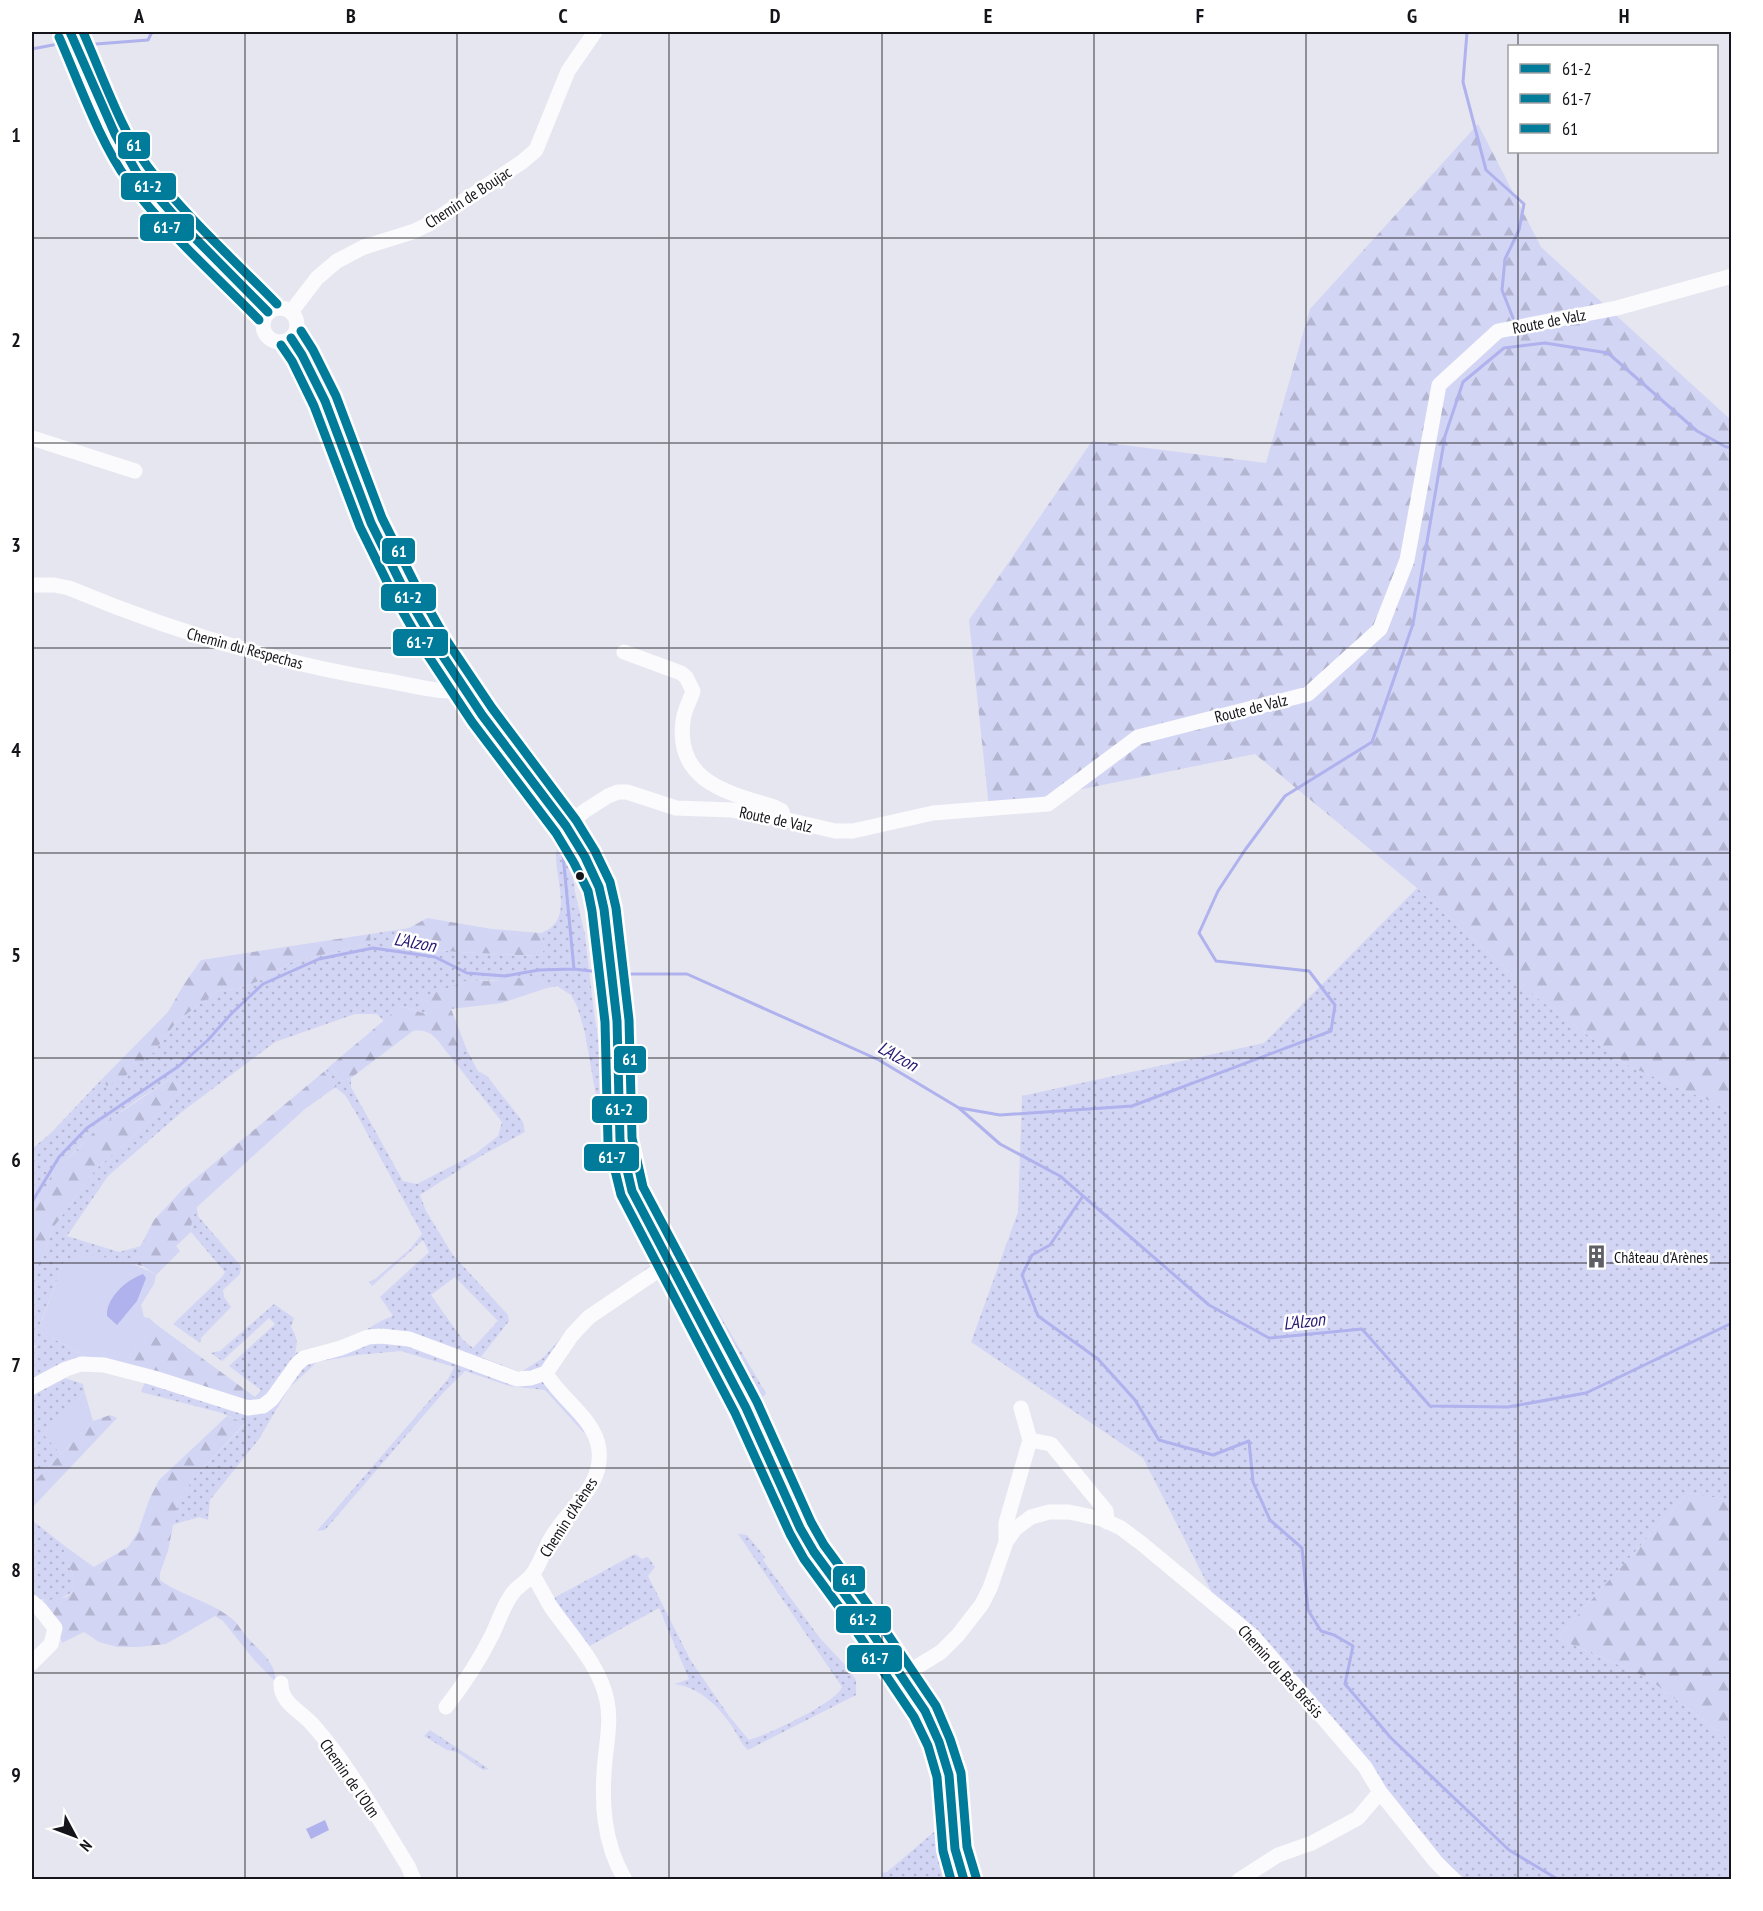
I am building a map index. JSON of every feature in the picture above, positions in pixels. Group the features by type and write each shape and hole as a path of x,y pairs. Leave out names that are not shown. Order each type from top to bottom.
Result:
{"street":[{"path":"70,32 115,134 137,174 185,228 268,312"},
{"name":"Chemin de Boujac","path":"291,312 317,278 337,261 364,247 412,232 429,224 536,150 568,71 595,32"},
{"name":"Route de Valz","path":"566,826 586,810 618,792 627,792 676,808 732,810 835,831 853,831 933,813 1048,804 1138,737 1308,694 1380,629 1407,560 1438,385 1498,331 1617,308 1731,276"},
{"path":"284,308 291,312 296,318 296,332 291,338 282,342 273,341 266,335 263,327 268,312 284,308"},
{"path":"291,338 303,355 325,400 371,523 388,559 437,647 482,715 566,826 590,867 604,909 617,1021 620,1140 632,1191 746,1408 800,1528 814,1552 925,1711 939,1742 949,1775 955,1849 964,1880"},
{"path":"32,438 135,471"},
{"name":"Chemin du Respechas","path":"32,585 69,588 189,634 268,657 346,675 457,691 465,690"},
{"path":"624,652 681,673 690,682 693,691 684,711 683,738 684,749 695,772 705,781 719,788 782,811 784,819"},
{"path":"32,1387 66,1369 81,1364 104,1365 154,1378 248,1408 263,1406 272,1399 303,1358 341,1348 368,1337 381,1336 409,1339 511,1377 531,1378 546,1373 572,1335 589,1317 669,1263"},
{"name":"Chemin d'Arènes","path":"446,1707 477,1664 510,1595 522,1582 533,1575 554,1534 591,1485 598,1468 600,1454 593,1432 546,1373"},
{"path":"1021,1408 1030,1440 1051,1444 1106,1511 1107,1522"},
{"name":"Chemin du Bas Brésis","path":"1006,1542 1006,1522 1030,1440"},
{"name":"Chemin du Bas Brésis","path":"902,1676 941,1652 958,1635 990,1588 1006,1542 1015,1529 1031,1517 1049,1512 1069,1512 1107,1522 1121,1528 1141,1543 1253,1636 1365,1767 1380,1792 1436,1862 1454,1880"},
{"path":"533,1575 550,1605 597,1672 608,1702 602,1799 604,1821 615,1861 625,1880"},
{"path":"32,1602 55,1628 51,1644 32,1663"},
{"name":"Chemin de l'Olm","path":"281,1683 280,1691 285,1700 312,1725 350,1773 408,1866 414,1880"},
{"path":"1239,1880 1278,1855 1312,1843 1358,1818 1380,1792"}],"green space":[{"path":"1478,124 1541,247 1731,420 1731,1110 1631,1067 1540,1000 1417,888 1255,754 989,808 969,620 1092,441 1266,463 1310,309"},
{"path":"519,784 529,784 568,837 575,892 585,935 613,1140 664,1266 611,1302 546,1372 589,1427 584,1433 545,1390 509,1386 465,1371 443,1393 325,1530 317,1531 448,1379 454,1367 401,1351 317,1362 289,1388 259,1439 210,1500 208,1520 199,1517 172,1525 178,1500 194,1478 245,1424 222,1413 141,1392 149,1372 250,1403 261,1390 229,1366 275,1324 269,1318 222,1361 211,1353 220,1351 274,1304 294,1318 291,1327 296,1340 295,1353 341,1344 393,1316 380,1297 429,1252 423,1240 372,1286 369,1282 410,1249 422,1234 356,1113 345,1095 335,1087 337,1086 326,1070 330,1066 343,1081 351,1078 351,1087 403,1181 417,1184 475,1154 498,1136 502,1122 450,1056 467,1050 478,1071 487,1076 523,1122 525,1132 481,1156 420,1195 426,1211 453,1255 508,1315 509,1321 481,1357 521,1372 543,1358 572,1325 653,1263 615,1186 600,1119 585,1033 577,1006 571,995 557,986 547,988 539,979 466,981 421,999 427,1014 401,1006 384,1021 377,1014 355,1014 275,1042 183,1111 108,1176 67,1236 119,1252 141,1246 131,1264 102,1257 64,1261 40,1325 54,1339 88,1358 67,1361 32,1382 32,1348 36,1347 32,1343 32,1261 40,1266 53,1228 95,1170 166,1107 181,1090 173,1077 111,1119 73,1153 57,1172 43,1192 32,1215 32,1149 51,1133 102,1079 108,1086 154,1052 177,1021 218,991 237,989 259,981 292,962 371,943 370,934 409,928 410,947 541,956 545,947 541,933 552,927 561,907 557,848","holes":["455,1277 498,1321 473,1348 463,1340 431,1295"]},
{"path":"1417,888 1540,1000 1631,1067 1731,1110 1731,1500 1688,1493 1557,1638 1646,1677 1731,1741 1731,1879 1466,1879 1438,1857 1215,1599 1143,1458 971,1342 1018,1212 1022,1096 1264,1043"},
{"path":"427,918 492,929 541,933 545,947 541,956 409,947 409,928"},
{"path":"370,934 371,943 292,962 259,981 237,989 218,991 177,1021 154,1052 123,1078 107,1086 102,1079 168,1012 201,960"},
{"path":"529,977 539,979 547,988 502,1003 451,1009 467,1050 450,1056 430,1034 413,1031 351,1078 343,1081 330,1066 401,1006 426,1014 421,998 466,981"},
{"path":"630,1053 635,1149 644,1182 658,1211 766,1393 761,1400 749,1400 640,1193 628,1141 625,1090 626,1055"},
{"path":"326,1070 337,1086 305,1109 197,1207 192,1220 191,1232 176,1246 180,1251 156,1275 143,1266 131,1264 154,1220 183,1189"},
{"path":"173,1077 181,1090 166,1107 95,1170 53,1228 40,1266 32,1261 32,1215 38,1199 59,1168 99,1127"},
{"path":"197,1207 198,1216 241,1266 240,1274 223,1290 224,1297 231,1307 201,1338 200,1343 173,1324 225,1272 191,1232 192,1220"},
{"path":"79,1254 129,1263 156,1275 154,1284 141,1305 144,1317 157,1325 122,1367 92,1360 54,1339 40,1326 64,1261"},
{"path":"157,1325 255,1397 250,1403 122,1367"},
{"path":"62,1377 83,1384 85,1393 43,1434 61,1454 32,1484 32,1392"},
{"path":"85,1393 93,1421 61,1454 43,1434"},
{"path":"110,1415 117,1418 32,1508 32,1484 93,1421"},
{"path":"227,1416 245,1423 194,1478 178,1500 160,1580 214,1607 233,1620 270,1662 275,1681 255,1661 223,1621 215,1616 166,1644 117,1647 99,1642 84,1632 62,1643 42,1601 67,1597 74,1590 72,1571 62,1556 66,1547 94,1567 128,1547 138,1532 159,1480"},
{"path":"1688,1493 1731,1500 1731,1741 1646,1677 1557,1638"},
{"path":"32,1520 66,1547 62,1556 72,1571 74,1590 59,1599 43,1600 32,1596"},
{"path":"738,1534 747,1535 765,1557 763,1560 819,1637 856,1680 856,1695 748,1750 729,1722 712,1703 692,1689 675,1684 689,1679 659,1608 586,1648 552,1599 635,1554 642,1559 648,1557 655,1567 648,1576 691,1661 729,1716 749,1740 758,1737 815,1709 837,1694 842,1687"},
{"path":"430,1730 489,1769 483,1770 457,1752 447,1750 424,1736"},
{"path":"937,1812 948,1812 959,1879 884,1879 881,1873 887,1872 941,1826"}],"water":[{"path":"143,1274 146,1278 137,1301 117,1325 107,1316 113,1296 124,1285"},
{"path":"325,1820 329,1830 311,1839 306,1829"}],"waterway":[{"path":"83,45 148,40 152,32"},
{"path":"1467,32 1463,82 1486,170 1524,204 1519,230 1505,259 1502,290 1513,318"},
{"path":"32,49 58,44"},
{"path":"960,1108 1000,1115 1132,1106 1331,1031 1335,1005 1309,971 1216,961 1199,933 1218,891 1285,796 1372,742 1413,624 1445,436 1463,382 1504,348 1545,343 1608,353 1697,431 1726,447 1732,447"},
{"path":"553,820 561,834 574,969"},
{"name":"L'Alzon","path":"32,1202 59,1157 87,1128 179,1066 263,984 319,959 373,948 435,957 467,973 505,976 539,970 574,969 608,973"},
{"name":"L'Alzon","path":"617,974 687,974 879,1060 959,1108 1000,1144 1060,1176 1209,1305 1269,1338 1362,1329 1430,1406 1508,1407 1586,1393 1732,1323"},
{"path":"1083,1196 1050,1245 1032,1255 1022,1275 1038,1316 1098,1359 1135,1400 1159,1440 1213,1455 1249,1441 1253,1482 1270,1520 1302,1548 1308,1610 1321,1631 1334,1635 1353,1646 1345,1684 1391,1738 1509,1850 1559,1880"}],"transit line":[{"name":"61-2","path":"70,32 115,134 137,173 185,228 268,312"},
{"name":"61","path":"83,32 121,120 138,153 194,220 277,304"},
{"name":"61-7","path":"59,37 108,149 128,181 175,236 259,320"},
{"name":"61","path":"301,331 336,396 382,518 417,588 447,641 492,708 576,820 610,882 616,908 629,1020 632,1138 643,1187 757,1402 811,1522 824,1545 868,1605 936,1706 961,1773 967,1847 976,1877"},
{"name":"61-2","path":"291,338 325,401 371,523 406,594 437,647 482,715 566,826 585,857 599,887 604,909 617,1021 620,1140 632,1191 746,1408 800,1528 814,1552 925,1711 939,1742 949,1775 955,1849 964,1880"},
{"name":"61-7","path":"281,345 292,361 314,406 360,527 396,600 427,654 472,722 556,833 588,891 605,1022 608,1142 621,1195 735,1413 790,1534 804,1559 848,1619 914,1717 928,1746 937,1777 943,1851 951,1880"}],"place":[{"name":"Château d'Arènes","path":"1596,1257"}]}
